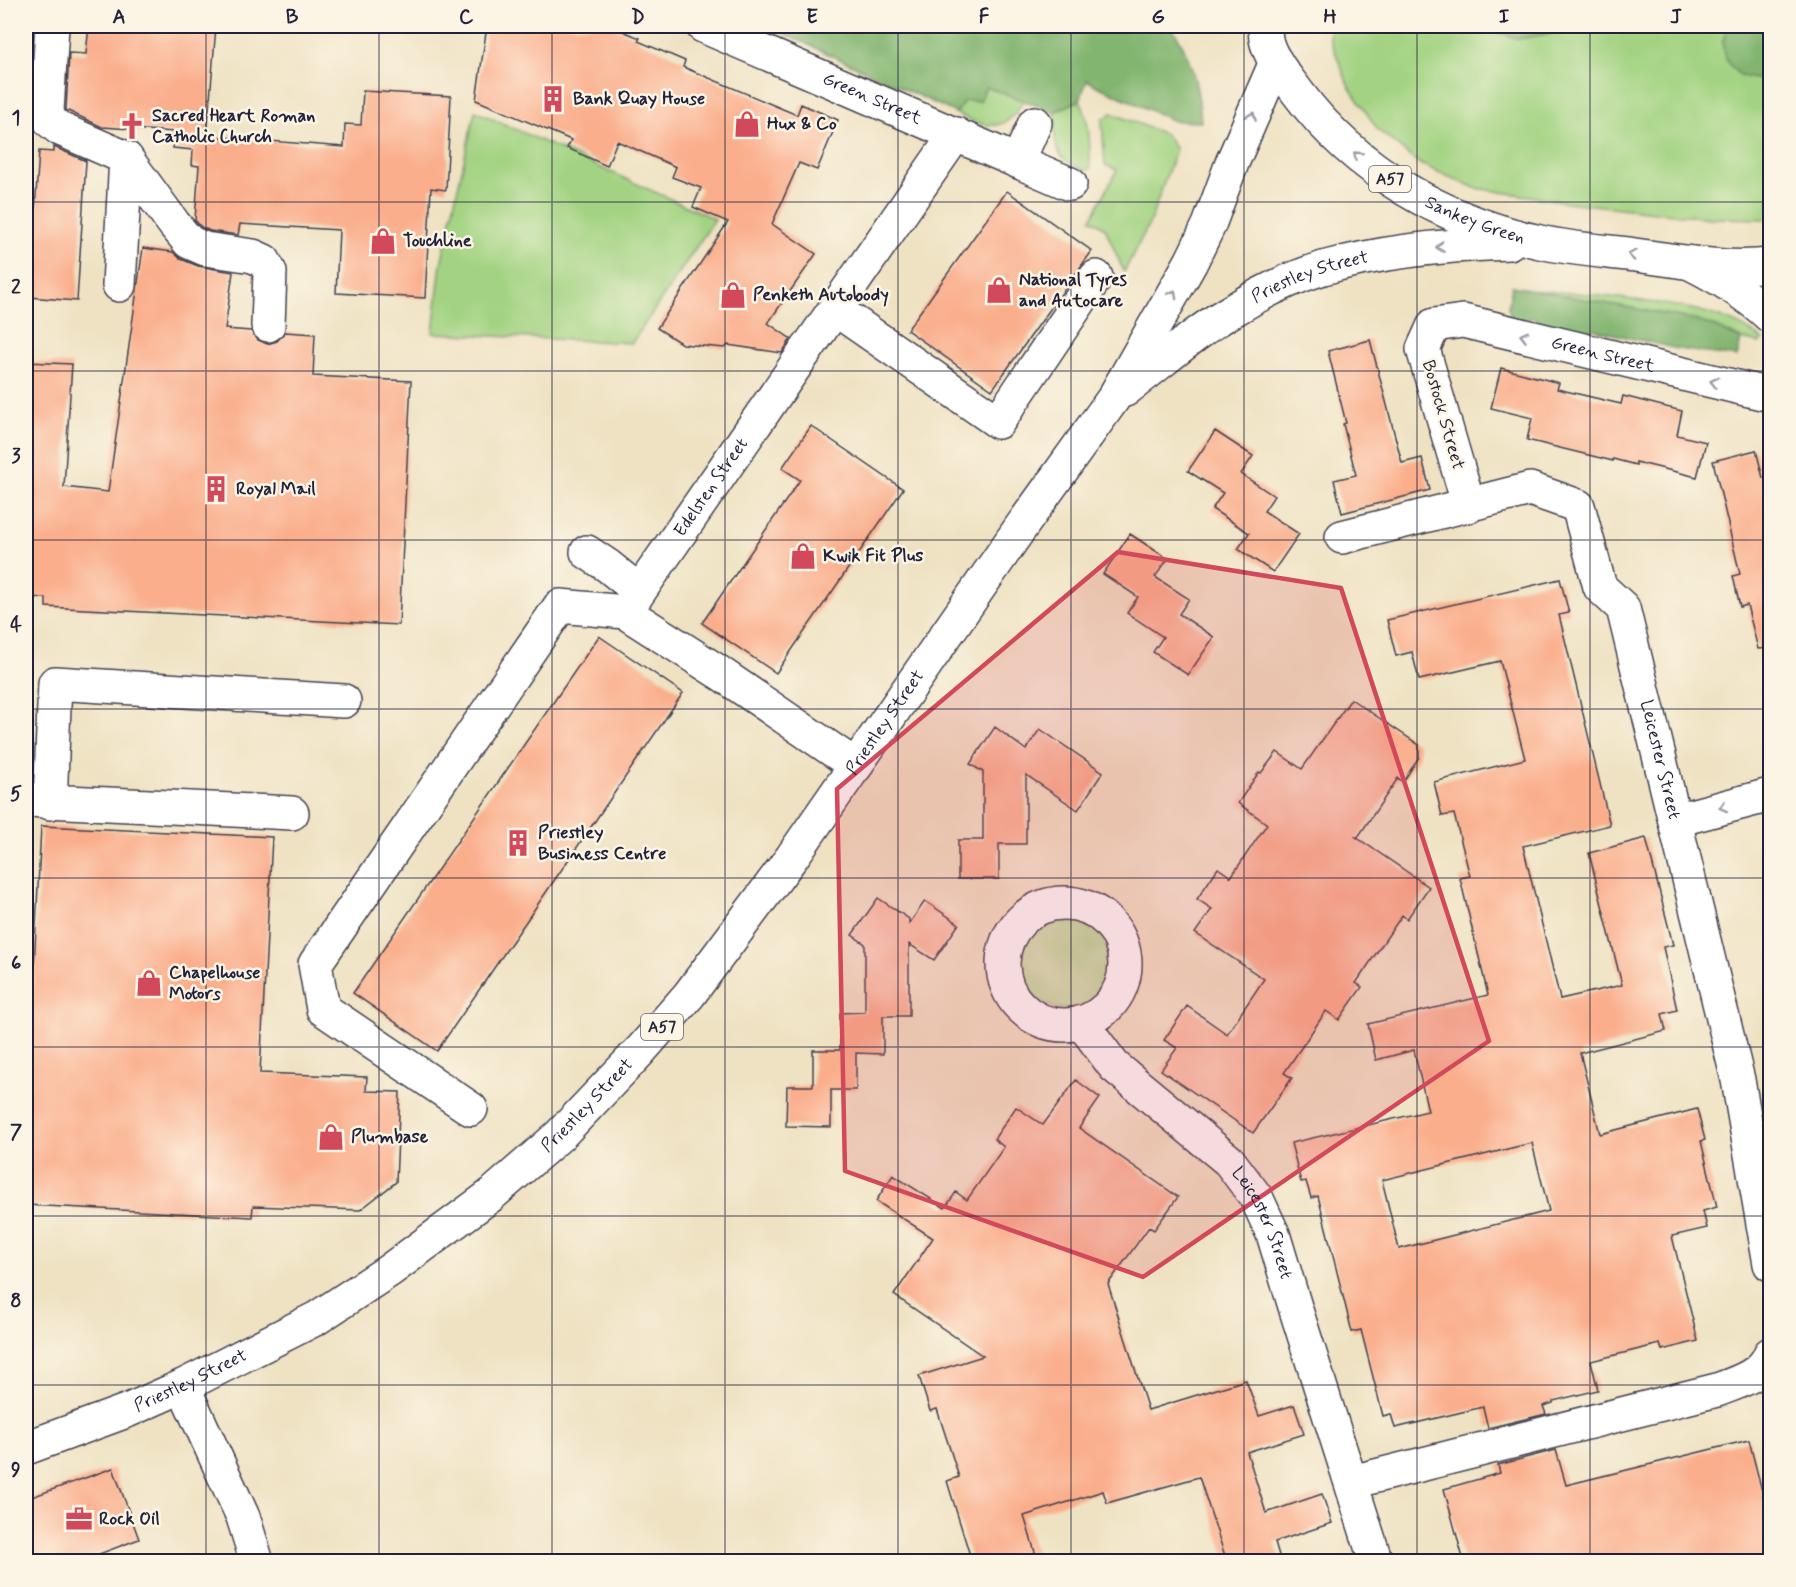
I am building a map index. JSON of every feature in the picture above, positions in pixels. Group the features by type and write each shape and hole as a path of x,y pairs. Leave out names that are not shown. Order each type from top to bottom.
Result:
{"main road":[{"path":"52,26 47,111 50,121 69,133 126,158 189,242 205,249 253,256 264,261 270,272 268,325"},
{"name":"Green Street","path":"722,29 1070,184"},
{"name":"Sankey Green","path":"1264,37 1314,114 1363,161 1428,203 1478,224 1540,242 1690,263 1770,266"},
{"name":"Priestley Street","path":"26,1448 129,1410 183,1386 317,1318 390,1270 490,1196 560,1135 641,1050 689,995 792,857 1021,527 1113,399 1186,271 1209,225 1232,163 1264,37"},
{"path":"1018,161 1035,123"},
{"name":"Edelsten Street","path":"632,602 956,134"},
{"path":"119,285 126,158"},
{"name":"Priestley Street","path":"1113,399 1233,310 1266,292 1321,268 1388,254 1460,244 1540,242"},
{"path":"1690,263 1723,279 1748,295 1770,316"},
{"path":"835,309 998,422 1096,277"},
{"name":"Green Street","path":"1434,326 1463,321 1770,395"},
{"name":"Bostock Street","path":"1434,326 1424,349 1469,506"},
{"name":"Leicester Street","path":"1342,537 1530,489 1578,506 1600,587 1623,608 1738,1080 1770,1264"},
{"path":"587,552 608,566 632,602 720,673 856,766"},
{"path":"471,1109 323,1010 315,964 560,606 632,602"},
{"path":"292,813 38,802 55,683 344,701"},
{"path":"1676,820 1770,795"},
{"name":"Leicester Street","path":"1082,1023 1114,1066 1229,1161 1256,1197 1273,1234 1376,1562"},
{"path":"1352,1482 1717,1390 1748,1377 1770,1359"},
{"path":"183,1386 243,1517 257,1562"}],"highlighted area":[{"path":"1118,552 1341,588 1489,1041 1143,1277 845,1171 837,789"}],"green space":[{"path":"768,26 1171,26 1184,48 1193,71 1201,122 1174,121 1087,80 1080,100 1054,112 986,87 980,101 964,101 956,113"},
{"path":"1329,26 1770,26 1770,219 1710,218 1574,203 1475,188 1420,164 1378,130 1349,87 1330,39"},
{"path":"1445,26 1565,26 1557,32 1519,39 1490,30 1465,30"},
{"path":"1732,26 1770,26 1770,79 1756,79 1738,74 1731,66 1724,54 1723,41 1727,30"},
{"path":"986,86 1023,100 1010,119 994,125 985,125 956,113 964,101"},
{"path":"1080,100 1088,125 1090,168 1086,171 1063,158 1055,140 1054,112"},
{"path":"475,111 715,219 632,343 433,333 441,264"},
{"path":"1111,113 1165,134 1176,149 1150,222 1124,272 1105,228 1091,219 1117,170 1105,165 1102,120"},
{"path":"1512,286 1686,318 1711,325 1741,339 1737,357 1678,349 1592,329 1585,334 1540,322 1534,317 1522,321 1511,318 1508,307"},
{"path":"1538,291 1586,294 1702,311 1734,322 1763,340 1759,343 1741,339 1711,325"},
{"path":"1066,917 1083,921 1098,931 1108,946 1112,963 1108,980 1098,995 1083,1005 1066,1009 1049,1005 1034,995 1024,980 1020,963 1024,946 1034,931 1049,921"}],"building":[{"path":"89,26 216,26 207,136 344,147 345,124 361,125 363,91 451,96 446,190 431,188 425,298 336,293 339,230 240,224 238,235 210,231 201,227 195,220 199,166 192,165 193,150 173,148 175,132 102,127 66,110 69,53 86,54"},
{"path":"487,26 610,26 640,38 638,41 685,61 683,67 797,115 801,104 838,120 817,170 799,163 772,224 816,254 768,323 791,339 782,353 728,345 725,348 682,344 657,328 728,222 693,207 701,188 672,177 676,167 617,141 607,166 567,148 571,140 476,100"},
{"path":"54,147 86,161 77,301 29,297 39,151 54,152"},
{"name":"National Tyres and Autocare","path":"1007,191 1092,251 992,390 907,330"},
{"name":"Royal Mail","path":"143,248 173,252 181,259 198,266 233,272 225,329 251,331 258,340 267,344 277,341 285,332 315,334 313,376 411,381 399,625 46,607 46,598 26,597 26,362 72,364 64,487 108,492"},
{"path":"1370,340 1402,463 1422,458 1430,490 1342,513 1334,480 1356,475 1328,351"},
{"path":"1501,368 1559,383 1557,389 1621,404 1623,396 1682,411 1677,435 1706,442 1697,477 1636,462 1636,465 1613,459 1613,461 1527,440 1532,418 1491,408"},
{"name":"Kwik Fit Plus","path":"811,426 903,489 776,673 702,623 800,480 782,468"},
{"path":"1215,431 1253,456 1241,474 1274,496 1264,511 1299,534 1273,572 1238,549 1249,533 1212,509 1223,493 1188,471"},
{"path":"1756,450 1763,478 1770,477 1770,648 1758,649 1747,605 1740,607 1733,576 1740,574 1713,461"},
{"path":"1130,534 1168,559 1155,577 1189,599 1179,614 1214,637 1188,675 1153,652 1163,637 1127,613 1138,597 1103,574"},
{"path":"1560,579 1569,613 1559,615 1610,825 1523,846 1560,999 1622,985 1589,853 1646,838 1673,945 1663,947 1677,1010 1662,1014 1666,1031 1580,1053 1600,1134 1697,1109 1705,1140 1701,1141 1717,1207 1703,1211 1707,1228 1672,1236 1698,1341 1662,1350 1660,1344 1591,1361 1598,1390 1553,1401 1543,1406 1546,1414 1488,1428 1483,1407 1395,1428 1391,1414 1383,1416 1361,1330 1352,1332 1318,1196 1311,1198 1306,1181 1301,1182 1291,1143 1428,1111 1414,1050 1376,1060 1368,1024 1488,995 1460,878 1470,876 1454,814 1442,816 1434,782 1525,759 1500,661 1419,680 1412,652 1396,656 1387,620","holes":["1532,1143 1549,1211 1399,1249 1382,1180"]},
{"name":"Priestley Business Centre","path":"599,636 683,693 437,1051 353,993"},
{"path":"1351,699 1419,745 1419,757 1403,782 1398,778 1356,837 1429,887 1407,919 1402,915 1356,983 1362,987 1339,1020 1326,1011 1284,1073 1292,1078 1253,1133 1161,1070 1177,1048 1164,1040 1187,1006 1227,1034 1264,979 1195,933 1212,909 1197,899 1218,868 1231,877 1267,824 1238,803 1259,772 1261,773 1277,752 1302,769"},
{"path":"995,727 1026,750 1040,729 1103,772 1078,810 1026,775 1026,844 999,844 999,879 958,879 958,840 983,840 983,772 970,764"},
{"name":"Chapelhouse Motors","path":"41,826 272,837 260,1073 367,1077 366,1091 400,1092 396,1182 360,1210 253,1206 252,1217 26,1205 26,1128"},
{"path":"878,898 909,919 909,924 925,901 959,924 934,960 909,944 909,1016 883,1016 883,1054 856,1053 856,1090 831,1090 831,1127 786,1126 787,1086 813,1086 813,1050 840,1050 840,1013 865,1012 865,944 852,935"},
{"path":"1076,1080 1100,1098 1079,1128 1178,1197 1154,1230 1149,1227 1108,1284 1148,1410 1246,1380 1259,1416 1294,1405 1304,1434 1247,1452 1266,1513 1322,1494 1332,1523 1275,1542 1281,1562 1227,1562 1199,1477 1107,1503 1103,1491 1024,1516 1038,1562 972,1562 947,1481 959,1477 937,1409 930,1411 919,1376 983,1356 894,1295 933,1238 876,1201 893,1175 945,1208 956,1192 967,1200 1004,1147 994,1139 1016,1107 1043,1125"},
{"path":"1749,1440 1765,1503 1770,1501 1770,1562 1464,1562 1444,1489 1500,1473 1498,1465 1556,1450 1566,1485"},
{"name":"Rock Oil","path":"113,1468 139,1539 78,1562 26,1562 26,1499"}],"place":[{"name":"Bank Quay House","path":"553,99"},
{"name":"Hux & Co","path":"747,124"},
{"name":"Sacred Heart Roman Catholic Church","path":"132,126"},
{"name":"Touchline","path":"383,241"},
{"name":"National Tyres and Autocare","path":"999,290"},
{"name":"Penketh Autobody","path":"733,295"},
{"name":"Royal Mail","path":"216,489"},
{"name":"Kwik Fit Plus","path":"803,556"},
{"name":"Priestley Business Centre","path":"518,843"},
{"name":"Chapelhouse Motors","path":"149,983"},
{"name":"Plumbase","path":"331,1137"},
{"name":"Rock Oil","path":"79,1519"}]}
